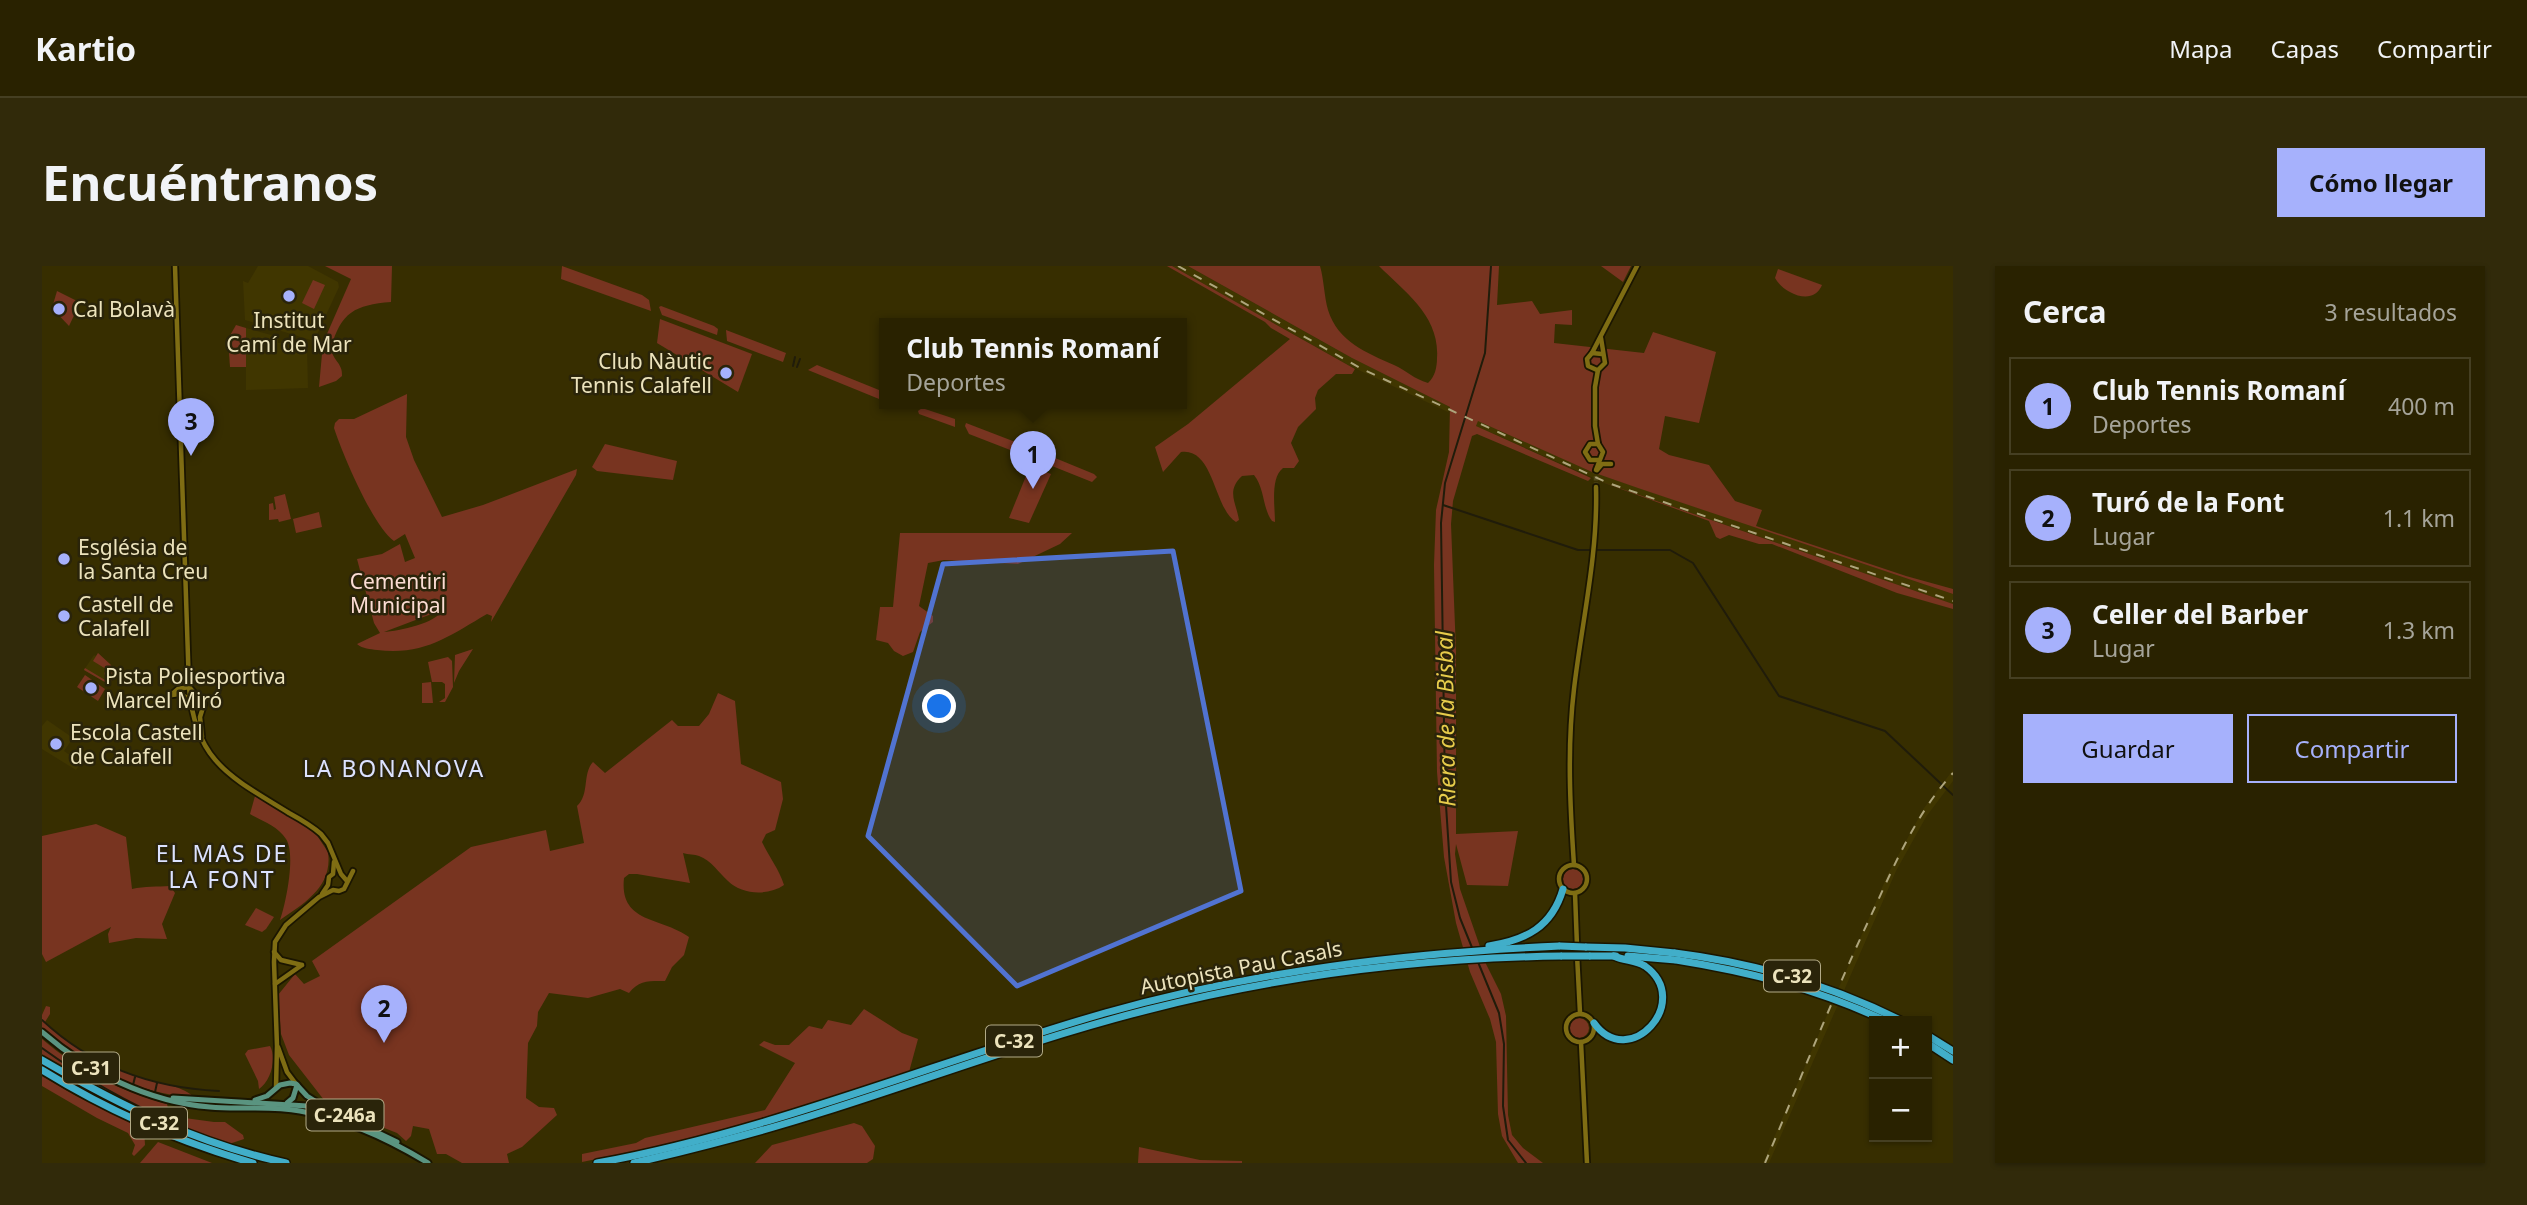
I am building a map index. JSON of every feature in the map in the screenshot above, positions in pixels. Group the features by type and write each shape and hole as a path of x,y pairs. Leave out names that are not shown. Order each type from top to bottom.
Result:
{"highway":[{"path":"1491,950 1533,932 1549,918 1558,905 1563,889"},
{"name":"Autopista Pau Casals","path":"634,1163 768,1129 1048,1038 1156,1007 1456,951 1560,946 1625,948 1675,956 1778,981 1818,993 1874,1016"},
{"name":"Autopista Pau Casals","path":"597,1163 748,1127 1000,1045 1143,1003 1293,971 1491,950 1562,956 1713,957 1793,976 1890,1016"},
{"path":"1594,1023 1605,1035 1628,1039 1648,1030 1661,1012 1662,993 1653,973 1644,965 1614,956"},
{"path":"1932,1038 1953,1051"},
{"path":"1932,1046 1953,1060"},
{"name":"C-32","path":"42,1060 99,1093 165,1125 231,1149 286,1163"},
{"name":"C-32","path":"42,1070 94,1100 149,1126 204,1148 253,1163"}],"main road":[{"name":"C-31","path":"42,1032 89,1067 147,1092 185,1104 293,1110 329,1118 396,1145 430,1163"},
{"path":"246,1102 259,1100 283,1083 296,1085 293,1098 285,1104"},
{"name":"C-246a","path":"296,1085 315,1103 366,1124 397,1142"},
{"path":"276,1087 279,1100 285,1104"},
{"name":"C-31","path":"147,1092 192,1100 307,1106 336,1114 397,1142 430,1163"},
{"path":"240,1108 285,1104 329,1118"}],"street":[{"path":"175,266 189,687 195,727 215,762 226,772 321,834 347,881"},
{"path":"1611,464 1598,444 1595,426 1595,370 1587,363 1637,266"},
{"path":"1595,370 1605,363 1601,338"},
{"path":"1592,353 1599,352 1603,355"},
{"path":"1595,426 1585,455 1596,470"},
{"path":"1590,444 1598,444"},
{"path":"1596,470 1603,452"},
{"path":"1592,461 1599,459 1611,464"},
{"path":"1596,470 1602,464 1611,464"},
{"path":"1574,865 1569,754 1574,690 1590,584 1596,487"},
{"path":"189,687 178,689 171,695 179,694 204,704"},
{"path":"189,687 204,704"},
{"path":"202,742 200,717 204,704"},
{"path":"319,897 333,874 334,861"},
{"path":"1574,865 1583,869 1587,879 1583,889 1575,893 1563,889 1559,882 1560,873 1566,867 1574,865"},
{"path":"319,897 333,890 341,890 353,871 333,874"},
{"path":"328,885 333,890"},
{"path":"1575,893 1580,1013"},
{"name":"C-246a","path":"276,1087 274,952 279,933 319,897"},
{"path":"274,952 281,960 302,965 274,984"},
{"path":"1580,1013 1589,1016 1594,1023 1593,1034 1581,1042 1571,1038 1566,1027 1570,1017 1580,1013"},
{"path":"1581,1042 1587,1163"},
{"name":"C-246a","path":"277,1046 287,1072 296,1085"}],"highlighted area":[{"path":"1173,551 1241,891 1017,986 868,836 943,564"}],"shaded area":[{"name":"Institut Camí de Mar","path":"258,266 308,266 338,282 339,287 314,341 245,320 243,281 248,283"},
{"path":"1172,266 1188,266 1352,358 1450,407 1448,412 1350,366"},
{"path":"246,328 278,337 278,343 296,343 307,347 308,388 246,390"},
{"path":"1478,420 1592,472 1953,594 1953,604 1605,483 1476,426"},
{"path":"98,653 111,665 114,672 110,685 84,670"},
{"name":"Escola Castell de Calafell","path":"47,720 73,738 64,751 81,763 76,770 42,749 42,726"},
{"path":"1953,770 1953,781 1926,817 1896,871 1769,1163 1763,1163 1888,874 1924,808"}],"green space":[{"path":"325,266 392,266 391,302 359,308 345,318 331,348 342,376 319,387 323,343 351,279"},
{"path":"562,266 642,295 649,300 651,311 561,279"},
{"path":"1167,266 1172,266 1355,369 1352,374 1336,374 1318,390 1315,398 1316,409 1298,427 1291,443 1299,461 1294,468 1283,468 1276,479 1275,522 1269,516 1254,475 1242,476 1234,487 1233,497 1239,520 1236,522 1223,505 1200,459 1192,453 1181,452 1163,472 1155,447 1188,424 1290,339"},
{"path":"1188,266 1320,266 1328,310 1346,338 1364,351 1428,383 1434,375 1437,361 1433,330 1427,317 1410,295 1379,266 1499,266 1497,305 1532,301 1540,314 1572,310 1572,325 1555,324 1554,343 1644,353 1653,332 1716,352 1699,423 1665,416 1659,449 1669,455 1709,465 1735,501 1762,510 1756,526 1953,589 1953,594 1592,472 1478,421 1476,426 1591,478 1588,481 1477,434 1472,436 1453,501 1451,524 1456,652 1456,834 1518,831 1508,886 1467,885 1456,844 1460,889 1486,964 1501,994 1506,1016 1508,1115 1512,1135 1523,1148 1543,1163 1518,1163 1502,1136 1498,1114 1496,1042 1490,1019 1470,972 1456,923 1444,857 1437,772 1434,565 1436,510 1449,452 1450,407 1352,358"},
{"path":"1601,266 1631,266 1623,282"},
{"path":"1778,269 1822,285 1818,292 1812,295 1791,293 1775,278"},
{"path":"313,280 325,285 314,309 302,303"},
{"path":"57,291 77,301 79,305 69,326 52,308"},
{"path":"661,306 714,326 718,329 717,335 662,315"},
{"name":"Club Nàutic Tennis Calafell","path":"660,319 752,354 738,392 657,343"},
{"path":"236,325 246,328 246,367 230,367 228,339"},
{"path":"726,330 786,353 783,362 727,341"},
{"path":"817,365 879,390 879,399 808,370"},
{"name":"Cementiri Municipal","path":"407,394 406,437 414,460 442,517 483,505 577,469 491,622 492,616 487,614 435,642 409,650 377,650 357,644 380,633 374,623 357,559 382,554 400,544 405,562 415,558 405,534 394,541 377,521 351,471 334,428 339,419 354,419","holes":["442,610 439,615 417,626 384,632"]},
{"path":"925,409 955,419 955,427 919,414 918,411"},
{"path":"966,423 1026,446 1030,452 1026,456 969,434"},
{"path":"605,444 677,461 673,480 597,471 592,467"},
{"path":"1038,451 1097,477 1092,482 1037,460 1035,457"},
{"path":"1030,466 1051,474 1029,523 1009,518"},
{"path":"1599,481 1953,604 1953,609 1897,593 1772,544 1759,544 1729,535 1720,539 1716,537 1709,521"},
{"path":"285,494 291,519 279,522 278,519 269,520 269,504 273,503 274,510 276,509 274,497"},
{"path":"319,512 322,527 296,533 293,519"},
{"path":"900,533 1072,533 1060,544 1018,564 944,560 928,563 919,606 933,616 933,622 920,632 913,652 903,656 894,651 888,643 876,640 880,607 893,607"},
{"path":"473,649 459,671 454,683 455,655"},
{"path":"98,653 111,665 114,672 110,685 84,670 85,668 105,680 108,677 104,674 106,669 93,661"},
{"path":"448,657 452,661 453,687 445,702 439,702 445,698 445,684 432,682 428,662"},
{"name":"Pista Poliesportiva Marcel Miró","path":"85,675 105,689 98,701 77,687"},
{"path":"431,682 433,703 422,703 422,683"},
{"path":"718,693 735,701 741,764 781,782 783,799 775,830 766,834 762,842 784,885 763,892 740,889 703,858 683,853 690,883 637,874 629,874 624,878 624,893 635,912 689,937 684,955 672,967 665,981 641,983 629,993 620,989 588,998 549,993 538,1012 537,1026 528,1043 526,1098 539,1107 554,1108 557,1115 522,1147 507,1154 509,1163 462,1163 446,1154 437,1154 429,1129 413,1126 411,1136 406,1141 397,1133 341,1111 324,1100 289,1055 281,1034 278,995 295,974 304,984 320,976 312,961 471,847 546,830 550,851 584,843 577,806 583,796 593,762 605,773 672,720 678,726 699,726 709,714"},
{"path":"255,796 314,831 328,852 326,875 322,884 307,900 280,920 289,879 289,846 279,831 250,814"},
{"path":"96,824 126,837 132,889 170,886 175,893 162,924 167,939 136,938 109,943 108,934 111,927 46,962 42,954 42,836"},
{"path":"1569,869 1577,869 1583,879 1577,889 1569,889 1563,883 1563,875"},
{"path":"256,908 274,917 262,932 245,925"},
{"path":"46,1006 50,1007 50,1014 45,1022 77,1048 113,1067 175,1087 194,1097 152,1091 132,1084 76,1055 42,1029 42,1015"},
{"path":"864,1009 902,1033 918,1039 909,1072 768,1118 670,1144 582,1162 582,1154 765,1110 795,1063 759,1045 764,1041 775,1045 789,1045 809,1026 822,1029 828,1020 851,1025"},
{"path":"1575,1018 1583,1018 1589,1028 1583,1038 1575,1038 1569,1032 1569,1024"},
{"path":"42,1039 101,1079 167,1104 170,1116 225,1122 243,1135 244,1139 229,1144 157,1119 42,1054"},
{"path":"270,1046 272,1069 267,1081 259,1089 245,1054 248,1050"},
{"path":"42,1076 144,1129 145,1145 134,1156 132,1154 135,1145 128,1133 42,1086"},
{"path":"854,1123 862,1126 875,1146 873,1159 867,1163 755,1163 772,1145"},
{"path":"158,1142 212,1163 140,1163"},
{"path":"1139,1147 1200,1160 1242,1163 1138,1163"}],"waterway":[{"name":"Riera de la Bisbal","path":"1473,950 1460,918 1451,882 1445,790 1441,523 1445,483 1485,353 1491,266"},
{"path":"793,366 795,357"},
{"path":"797,367 800,359"},
{"path":"1443,505 1578,550 1590,550"},
{"path":"1596,550 1670,550 1693,563 1779,696 1885,731 1953,795"},
{"name":"Riera de la Bisbal","path":"1478,962 1499,1013 1504,1044 1503,1106 1508,1140 1526,1163"},
{"path":"42,1020 81,1050 124,1072 170,1085 219,1091"},
{"path":"42,1048 111,1092 184,1128"},
{"path":"133,1085 135,1077"},
{"path":"155,1092 157,1083"}],"tunnel":[{"path":"1596,470 1596,487"}],"railway":[{"path":"1178,266 1362,369 1608,483 1953,601"},
{"path":"1765,1163 1891,872 1918,820 1953,773"}],"place":[{"name":"Institut Camí de Mar","path":"289,296"},
{"name":"Cal Bolavà","path":"59,309"},
{"name":"Club Nàutic Tennis Calafell","path":"726,373"},
{"name":"Celler del Barber","path":"191,456"},
{"name":"Club Tennis Romaní","path":"1033,489"},
{"name":"Església de la Santa Creu","path":"64,559"},
{"name":"Castell de Calafell","path":"64,616"},
{"name":"Pista Poliesportiva Marcel Miró","path":"91,688"},
{"name":"Escola Castell de Calafell","path":"56,744"},
{"name":"Turó de la Font","path":"384,1043"}],"district":[{"name":"LA BONANOVA","path":"394,768"},
{"name":"EL MAS DE LA FONT","path":"222,866"}]}
